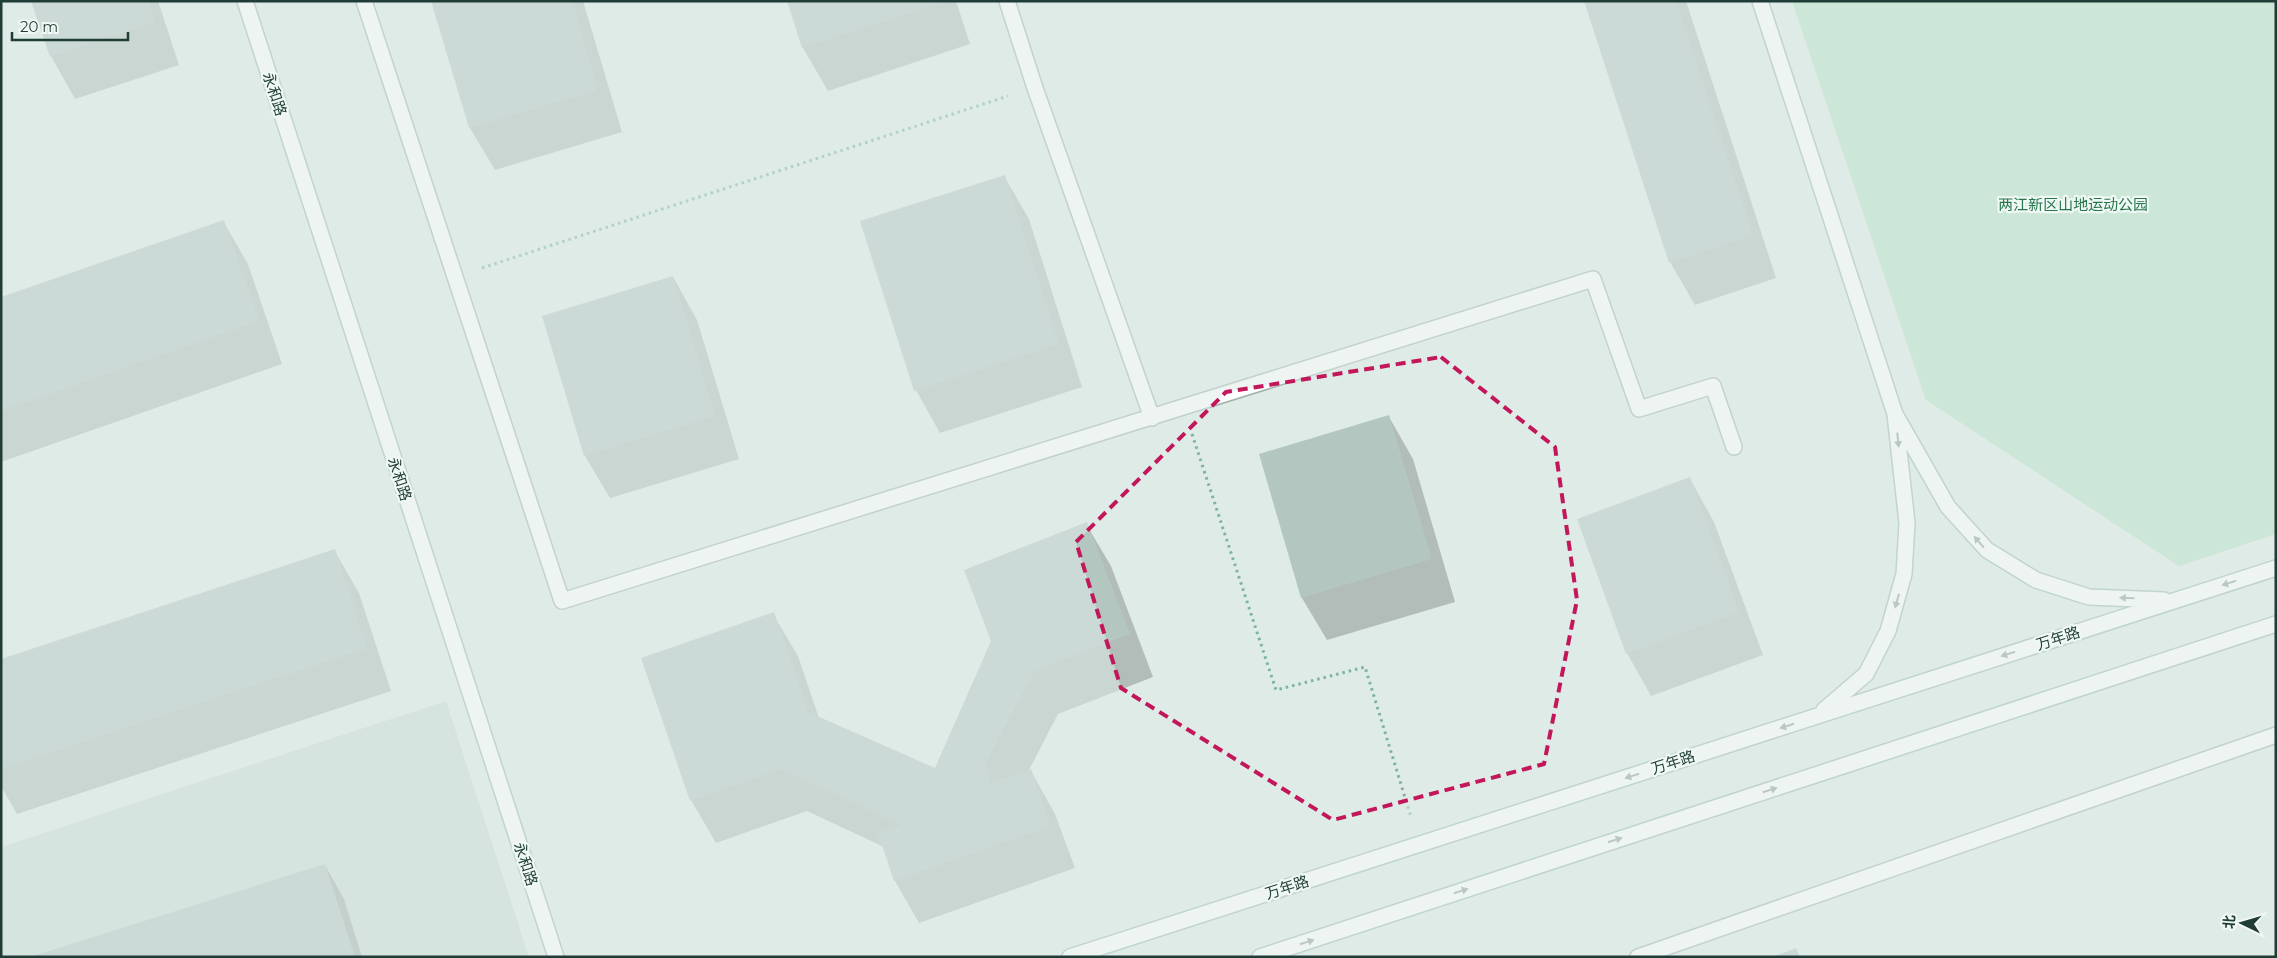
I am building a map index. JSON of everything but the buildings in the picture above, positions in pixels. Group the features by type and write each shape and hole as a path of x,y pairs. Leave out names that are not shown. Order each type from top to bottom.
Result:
{"street":[{"name":"永和路","path":"245,1 556,957"},
{"path":"364,1 562,601 1593,279 1638,409 1713,386 1734,447"},
{"path":"1007,1 1035,88 1152,418"},
{"path":"1760,1 1896,414 1948,507 1987,550 2036,580 2089,597 2175,600"},
{"path":"1819,715 1866,674 1888,631 1904,574 1907,522 1896,414"},
{"name":"万年路","path":"1070,957 2276,568"},
{"path":"1260,957 2276,624"},
{"path":"1638,957 2276,735"}],"path":[{"path":"455,277 1035,88"},
{"path":"1183,408 1276,690 1365,667 1419,844"}],"highlighted area":[{"path":"1441,357 1555,447 1577,600 1544,764 1333,820 1121,688 1076,542 1226,392"}],"shaded area":[{"path":"446,701 529,957 1,957 1,847"}],"green space":[{"name":"两江新区山地运动公园","path":"1792,1 2276,1 2276,534 2179,566 1926,400"}]}
